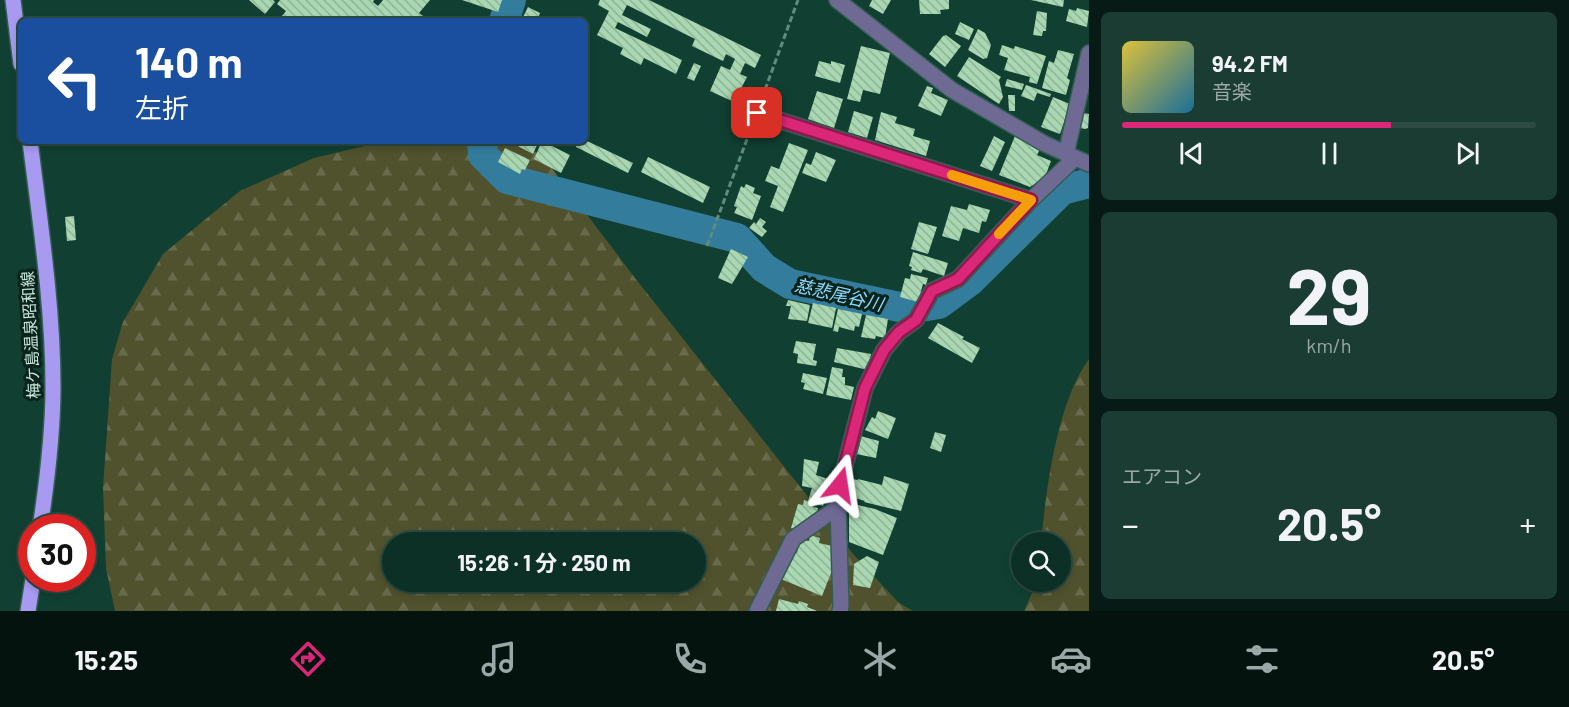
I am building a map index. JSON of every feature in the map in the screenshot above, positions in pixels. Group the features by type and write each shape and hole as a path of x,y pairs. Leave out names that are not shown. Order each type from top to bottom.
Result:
{"main road":[{"path":"13,0 18,40"},
{"name":"梅ケ島温泉昭和線","path":"30,144 48,296 53,388 48,475 42,514"},
{"path":"28,611 31,592"}],"street":[{"path":"837,0 952,90 1025,133 1077,159"},
{"path":"840,611 838,507 840,485 865,388 884,350 899,332 916,320 932,291 958,279 1031,200 1077,159 1089,53"},
{"path":"757,113 1031,200"},
{"path":"757,611 793,539 838,507"}],"green space":[{"path":"373,144 504,144 541,154 635,278 854,555 899,603 913,611 115,611 106,568 103,488 112,359 123,322 163,254 240,191 314,158"},
{"path":"1089,359 1089,611 1024,611 1033,592 1071,592 1071,532 1042,532 1055,447 1061,422 1078,377"}],"building":[{"path":"249,0 273,0 275,2 265,14"},
{"path":"280,0 374,0 373,2 378,6 383,0 430,0 419,13 426,18 284,18 282,16 286,11 277,4"},
{"path":"462,0 502,0 498,12"},
{"path":"600,0 649,0 761,55 755,68 745,63 740,74 747,77 734,102 710,91 721,66 730,70 735,59 726,54 723,61 692,46 695,39 627,5 622,15 651,29 647,37 618,22 615,28 682,60 676,74 644,58 641,65 620,54 623,48 597,35 609,11 598,5"},
{"path":"872,0 891,0 883,14 869,6"},
{"path":"919,0 949,0 949,9 940,10 941,14 920,14"},
{"path":"1031,0 1064,0 1063,7"},
{"path":"528,7 540,13 538,18 522,18"},
{"path":"1077,8 1089,11 1087,27 1066,21 1069,9 1076,11"},
{"path":"1037,11 1047,13 1046,31 1043,31 1042,36 1033,35"},
{"path":"960,22 974,29 969,40 955,34"},
{"path":"978,29 985,33 991,45 987,58 983,59 968,50"},
{"path":"946,35 961,46 945,67 929,54"},
{"path":"1002,45 1014,49 1015,46 1046,56 1037,84 1029,82 1030,77 1004,70 1008,58 999,55"},
{"path":"861,46 890,53 880,94 863,90 860,102 847,99"},
{"path":"1058,50 1074,54 1067,78 1070,80 1066,95 1042,88 1049,61 1054,63"},
{"path":"969,57 1001,77 999,80 1003,97 999,104 957,76"},
{"path":"819,61 831,64 831,61 845,65 840,83 815,76"},
{"path":"694,63 701,66 694,81 687,78"},
{"path":"1007,79 1024,84 1022,90 1005,86"},
{"path":"1026,85 1051,94 1050,97 1037,93 1034,101 1021,96"},
{"path":"927,86 933,88 931,93 948,100 941,116 918,106"},
{"path":"817,91 843,99 834,128 808,119"},
{"path":"1008,95 1015,95 1015,111 1009,111"},
{"path":"1053,97 1070,104 1060,134 1041,127"},
{"path":"854,111 873,117 867,138 848,132"},
{"path":"881,112 897,117 895,123 915,129 913,136 930,141 926,156 875,140"},
{"path":"1083,113 1089,114 1088,128 1085,129 1080,128"},
{"path":"994,136 1005,142 992,171 980,166"},
{"path":"1015,136 1041,147 1037,155 1051,161 1045,177 1030,187 999,175"},
{"path":"588,141 633,163 628,173 576,147 577,144 588,144"},
{"path":"789,143 808,150 783,212 770,207 778,186 765,181 771,166 779,169"},
{"path":"514,144 538,144 533,154"},
{"path":"541,144 548,144 570,155 561,173 534,159"},
{"path":"505,148 530,160 520,174 498,162"},
{"path":"816,152 836,160 826,182 802,173 806,163 811,165"},
{"path":"648,157 710,187 703,203 641,172"},
{"path":"746,184 755,188 753,193 761,196 752,220 734,213 741,186 744,188"},
{"path":"969,204 990,210 986,222 982,221 979,233 963,228 959,241 942,236 951,206 967,210"},
{"path":"74,216 76,240 67,241 65,217"},
{"path":"760,218 766,222 762,227 767,231 762,237 749,228"},
{"path":"919,222 937,227 928,254 911,249"},
{"path":"731,249 748,257 732,284 718,278"},
{"path":"913,252 948,263 944,276 923,269 921,273 911,270 912,267 909,266"},
{"path":"911,274 928,278 926,285 923,284 918,302 900,297 905,278 910,279"},
{"path":"788,300 810,305 807,321 788,319 791,306 786,306"},
{"path":"813,303 836,308 832,328 808,323"},
{"path":"838,309 862,314 859,327 855,326 854,331 839,327 838,332 833,331"},
{"path":"866,315 888,319 885,338 861,337"},
{"path":"938,323 980,348 972,363 928,338"},
{"path":"796,341 816,344 813,360 817,361 816,366 797,363 798,354 793,353"},
{"path":"837,348 871,354 868,370 834,362"},
{"path":"832,367 843,369 842,377 845,377 845,385 854,387 851,400 826,395"},
{"path":"803,373 827,378 823,394 803,389 805,383 801,382"},
{"path":"878,411 896,418 888,439 865,430 872,417 875,419"},
{"path":"935,432 946,435 941,452 930,448"},
{"path":"860,436 879,441 876,458 856,454"},
{"path":"804,459 819,462 816,475 831,480 823,506 814,503 813,507 818,508 817,512 794,529 791,528 798,504 803,505 804,500 808,501 812,488 802,486"},
{"path":"884,476 909,484 901,511 847,496 852,479 882,485"},
{"path":"849,503 875,509 897,518 883,555 849,542"},
{"path":"810,535 820,538 819,543 832,546 831,567 833,568 822,596 781,579 793,551 797,553 800,540 809,541"},
{"path":"867,556 879,562 870,588 853,585 854,564"},
{"path":"779,599 798,604 799,601 817,611 776,611"}],"waterway":[{"name":"慈悲尾谷川","path":"505,18 511,0"},
{"name":"慈悲尾谷川","path":"482,144 483,155 507,179 737,238 764,268 790,284 909,309 939,304 970,281 1062,190 1089,183"}],"slow traffic":[{"path":"952,175 1031,200 999,234"}],"route":[{"path":"757,113 1031,200 958,279 932,291 916,320 899,332 884,350 865,388 840,485"}]}
